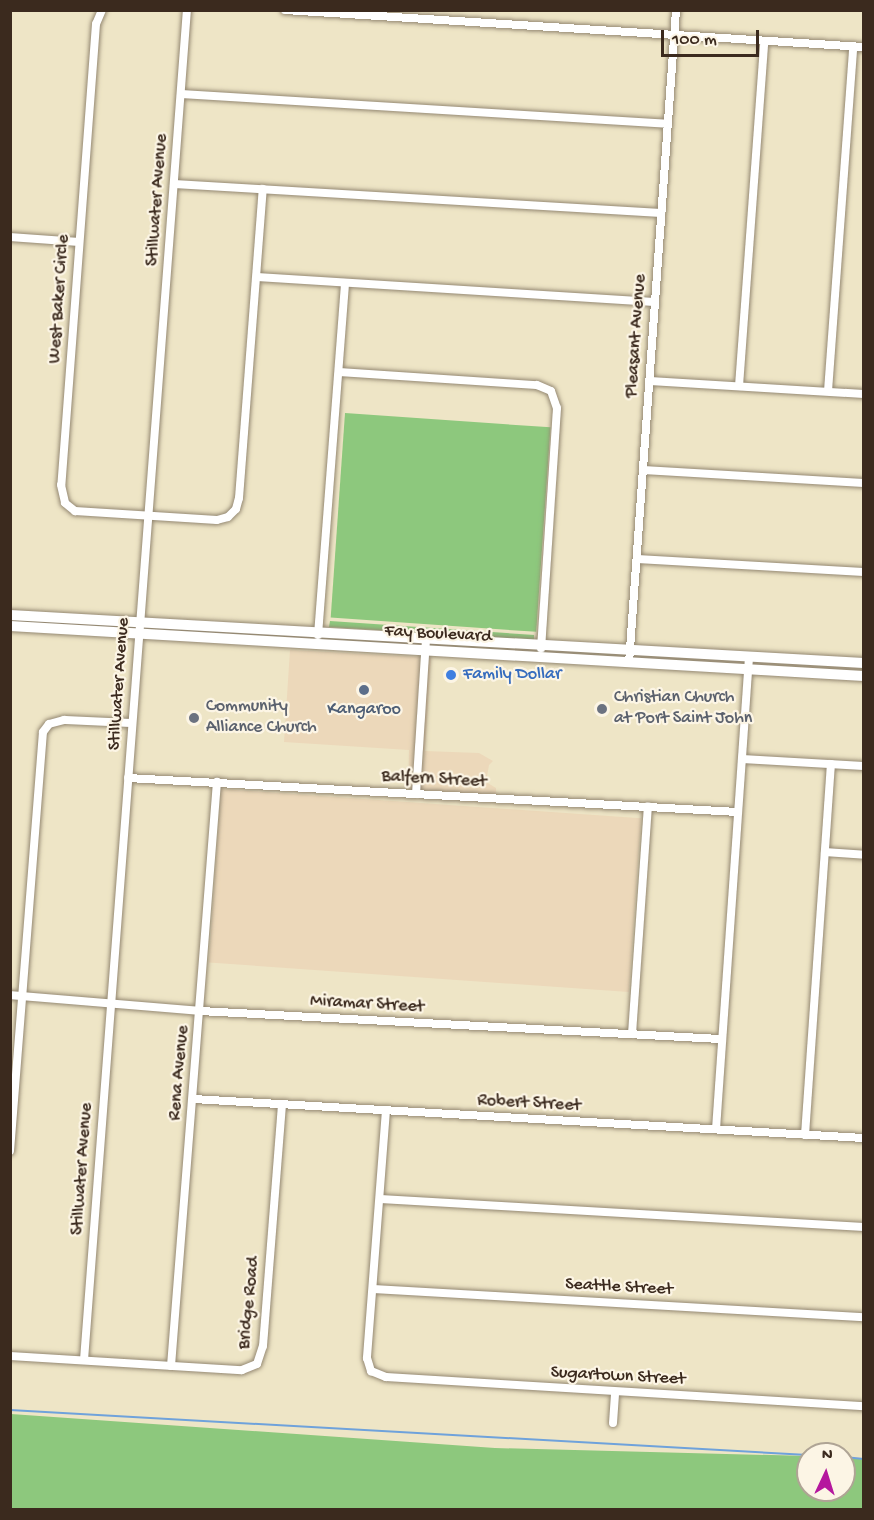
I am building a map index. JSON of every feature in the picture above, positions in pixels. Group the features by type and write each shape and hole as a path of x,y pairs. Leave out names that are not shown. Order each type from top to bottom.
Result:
{"main road":[{"name":"Fay Boulevard","path":"10,615 864,663"},
{"name":"Fay Boulevard","path":"10,626 864,676"}],"street":[{"name":"West Baker Circle","path":"102,10 96,24 79,242 61,496 64,503 75,511 218,520 228,517 236,509 239,498 257,277"},
{"name":"Stillwater Avenue","path":"84,1360 187,10"},
{"path":"285,10 864,47"},
{"name":"Pleasant Avenue","path":"629,663 676,10"},
{"path":"739,386 764,42"},
{"path":"828,391 853,47"},
{"path":"181,94 667,124"},
{"path":"174,184 661,213"},
{"path":"263,189 257,277 654,302"},
{"path":"10,237 79,242"},
{"path":"317,644 345,283"},
{"path":"339,372 537,385 551,391 557,408 540,657"},
{"path":"650,381 864,394"},
{"path":"643,470 864,483"},
{"path":"637,559 864,572"},
{"path":"416,794 426,638"},
{"path":"716,1129 749,656"},
{"path":"10,1151 44,732 49,724 64,720 132,723"},
{"path":"742,759 864,766"},
{"path":"805,1135 831,764"},
{"name":"Balfern Street","path":"128,778 738,812"},
{"name":"Rena Avenue","path":"171,1366 217,782"},
{"path":"633,1034 648,807"},
{"path":"825,852 864,855"},
{"name":"Miramar Street","path":"10,996 200,1011 721,1039"},
{"name":"Robert Street","path":"193,1099 864,1138"},
{"name":"Bridge Road","path":"10,1356 242,1370 257,1364 261,1356 282,1105"},
{"path":"373,1288 386,1110"},
{"path":"380,1199 864,1227"},
{"name":"Seattle Street","path":"373,1288 864,1317"},
{"name":"Sugartown Street","path":"373,1288 367,1358 371,1371 386,1377 864,1406"},
{"path":"613,1423 615,1392"}],"shaded area":[{"path":"290,650 421,657 413,790 408,790 409,750 284,742"},
{"path":"428,658 431,658 425,751 479,753 493,761 489,765 486,782 496,788 496,795 420,790"},
{"path":"221,789 641,818 629,992 209,963"}],"green space":[{"path":"345,413 550,427 536,632 331,618"},
{"path":"330,621 534,635 534,640 329,627"},
{"path":"11,1414 495,1448 796,1456 796,1502 856,1502 856,1459 863,1459 863,1509 11,1509"}],"waterway":[{"path":"10,1410 796,1454"},
{"path":"856,1458 864,1459"}],"place":[{"name":"Family Dollar","path":"451,675"},
{"name":"Kangaroo","path":"364,690"},
{"name":"Christian Church at Port Saint John","path":"602,709"},
{"name":"Community Alliance Church","path":"194,718"}]}
